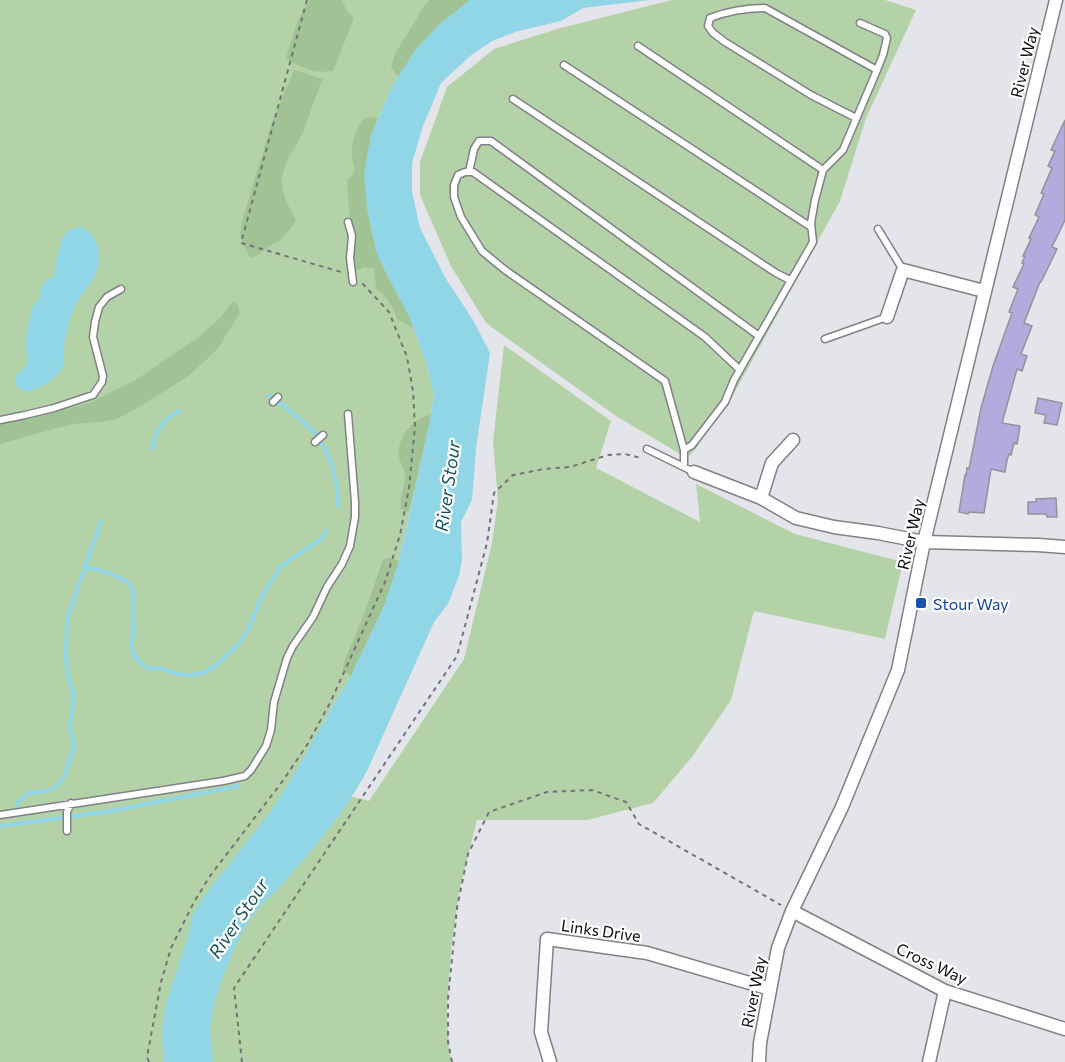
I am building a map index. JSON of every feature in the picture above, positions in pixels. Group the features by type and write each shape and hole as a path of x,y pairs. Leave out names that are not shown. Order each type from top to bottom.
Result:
{"street":[{"name":"River Way","path":"759,1062 760,1043 778,948 792,911 842,807 898,670 924,542 1056,0"},
{"path":"887,317 903,270 984,291"},
{"path":"761,498 772,463 793,440"},
{"path":"689,470 761,498 796,519 834,527 924,542 1065,547"},
{"name":"Cross Way","path":"792,911 945,991 1065,1029"},
{"name":"Links Drive","path":"550,1062 542,1032 548,939 647,953 770,989"},
{"path":"929,1062 945,991"}],"lane":[{"path":"856,118 811,94 725,42 708,26 710,18 731,11 765,8 877,70"},
{"path":"684,450 692,445 725,402 740,370 813,242 811,227 823,170 843,150 883,55 887,39 885,34 860,23"},
{"path":"638,46 823,170"},
{"path":"564,65 811,227"},
{"path":"513,99 790,280"},
{"path":"469,172 474,149 479,141 490,141 759,336"},
{"path":"689,470 665,381 505,270 482,251 461,217 454,196 454,185 458,175 474,172 705,337 740,370"},
{"path":"348,222 352,236 350,258 352,279"},
{"path":"878,229 903,270"},
{"path":"0,420 54,408 93,395 102,382 103,376 93,337 95,322 99,307 107,297 121,289"},
{"path":"825,339 887,317"},
{"path":"0,815 223,781 245,776 251,770 266,746 271,730 274,702 286,658 313,617 327,586 342,564 350,546 356,517 356,502 348,414"},
{"path":"315,442 323,435"},
{"path":"647,449 689,470"},
{"path":"66,831 67,812 71,803"}],"path":[{"path":"149,1062 147,1057 161,982 171,948 210,876 282,782 307,745 330,703 385,582 400,535 409,488 415,426 413,391 407,357 389,312 358,280 352,279 344,272 240,243 307,0"},
{"path":"242,1062 234,987 457,656 487,543 494,493 513,475 570,467 608,455 625,454 641,458 647,449"},
{"path":"452,1062 448,1042 448,999 457,909 468,854 489,812 547,792 592,790 626,802 639,824 792,911"}],"green space":[{"path":"0,0 470,0 440,24 417,48 392,86 371,135 367,207 376,251 409,316 426,362 434,395 399,561 384,606 351,676 292,780 369,801 464,659 492,543 498,500 493,442 504,345 611,421 596,468 700,522 696,484 795,534 903,562 885,639 754,611 731,700 692,757 653,803 587,820 477,820 459,892 451,951 447,1011 449,1051 452,1062 0,1062"},
{"path":"310,0 342,0 347,11 354,18 333,71 320,72 308,69 286,58 297,22"},
{"path":"430,0 470,0 440,24 417,48 398,77 391,67 395,54"},
{"path":"672,0 885,0 916,10 866,118 840,201 732,397 687,458 616,416 486,323 451,266 420,195 420,162 447,87 494,49 557,29"},
{"path":"294,70 323,79 303,132 286,164 282,178 287,203 296,220 280,240 250,258 240,236 242,221 272,122"},
{"path":"365,118 378,119 371,135 364,174 367,207 376,251 414,329 397,319 387,299 376,289 374,269 364,267 354,272 355,234 350,221 347,179 355,170 352,149 357,130"},
{"path":"233,301 237,304 240,313 218,348 187,377 139,407 117,419 75,424 0,444 0,424 89,403 134,381 199,337 221,317"},
{"path":"431,414 409,512 401,509 405,475 399,457 400,443 413,424"},
{"path":"383,559 399,561 384,606 351,676 343,670 344,662"}],"water":[{"name":"River Stour","path":"470,0 650,0 583,8 561,21 518,31 492,41 470,56 441,83 423,126 412,163 412,192 420,228 446,279 473,320 490,353 476,448 472,500 461,522 462,560 459,576 448,604 434,622 367,771 358,786 318,842 260,906 246,925 233,951 213,1009 210,1031 213,1062 164,1062 162,1029 166,1004 189,933 192,916 204,896 265,819 301,762 351,676 384,606 399,561 434,395 426,362 409,316 376,251 367,207 364,174 371,135 392,86 417,48 440,24"},
{"path":"81,227 95,239 99,251 99,264 69,322 62,368 54,378 42,386 30,392 21,390 15,380 28,360 25,343 33,305 40,299 43,284 54,276 61,240 71,229"}],"building":[{"path":"1065,120 1065,220 1052,247 1057,249 1040,282 1024,323 1032,326 1021,354 1027,356 1022,371 1017,369 1002,423 1020,426 1017,444 1014,443 1011,455 1009,454 1005,472 991,469 984,513 959,512 981,408 1018,289 1013,287 1024,264 1022,263 1025,256 1023,256 1039,217 1035,215 1044,194 1041,193 1052,168 1048,166 1055,151 1051,150"},
{"path":"1038,398 1062,403 1057,425 1044,423 1046,415 1035,413"},
{"path":"1056,498 1057,517 1047,517 1046,514 1028,514 1028,502 1036,502 1036,499"}],"waterway":[{"path":"270,395 317,435 331,464 338,506"},
{"path":"153,448 161,426 169,417 180,411"},
{"path":"16,809 18,802 29,793 47,791 60,783 73,750 74,743 70,728 74,695 67,672 67,619 101,521"},
{"path":"84,567 117,576 131,587 134,608 132,649 139,661 150,669 159,668 182,675 192,675 203,673 214,667 238,645 248,630 262,596 281,566 321,539 327,531"},
{"path":"0,826 111,811 239,786"}],"place":[{"name":"Stour Way","path":"921,603"}]}
